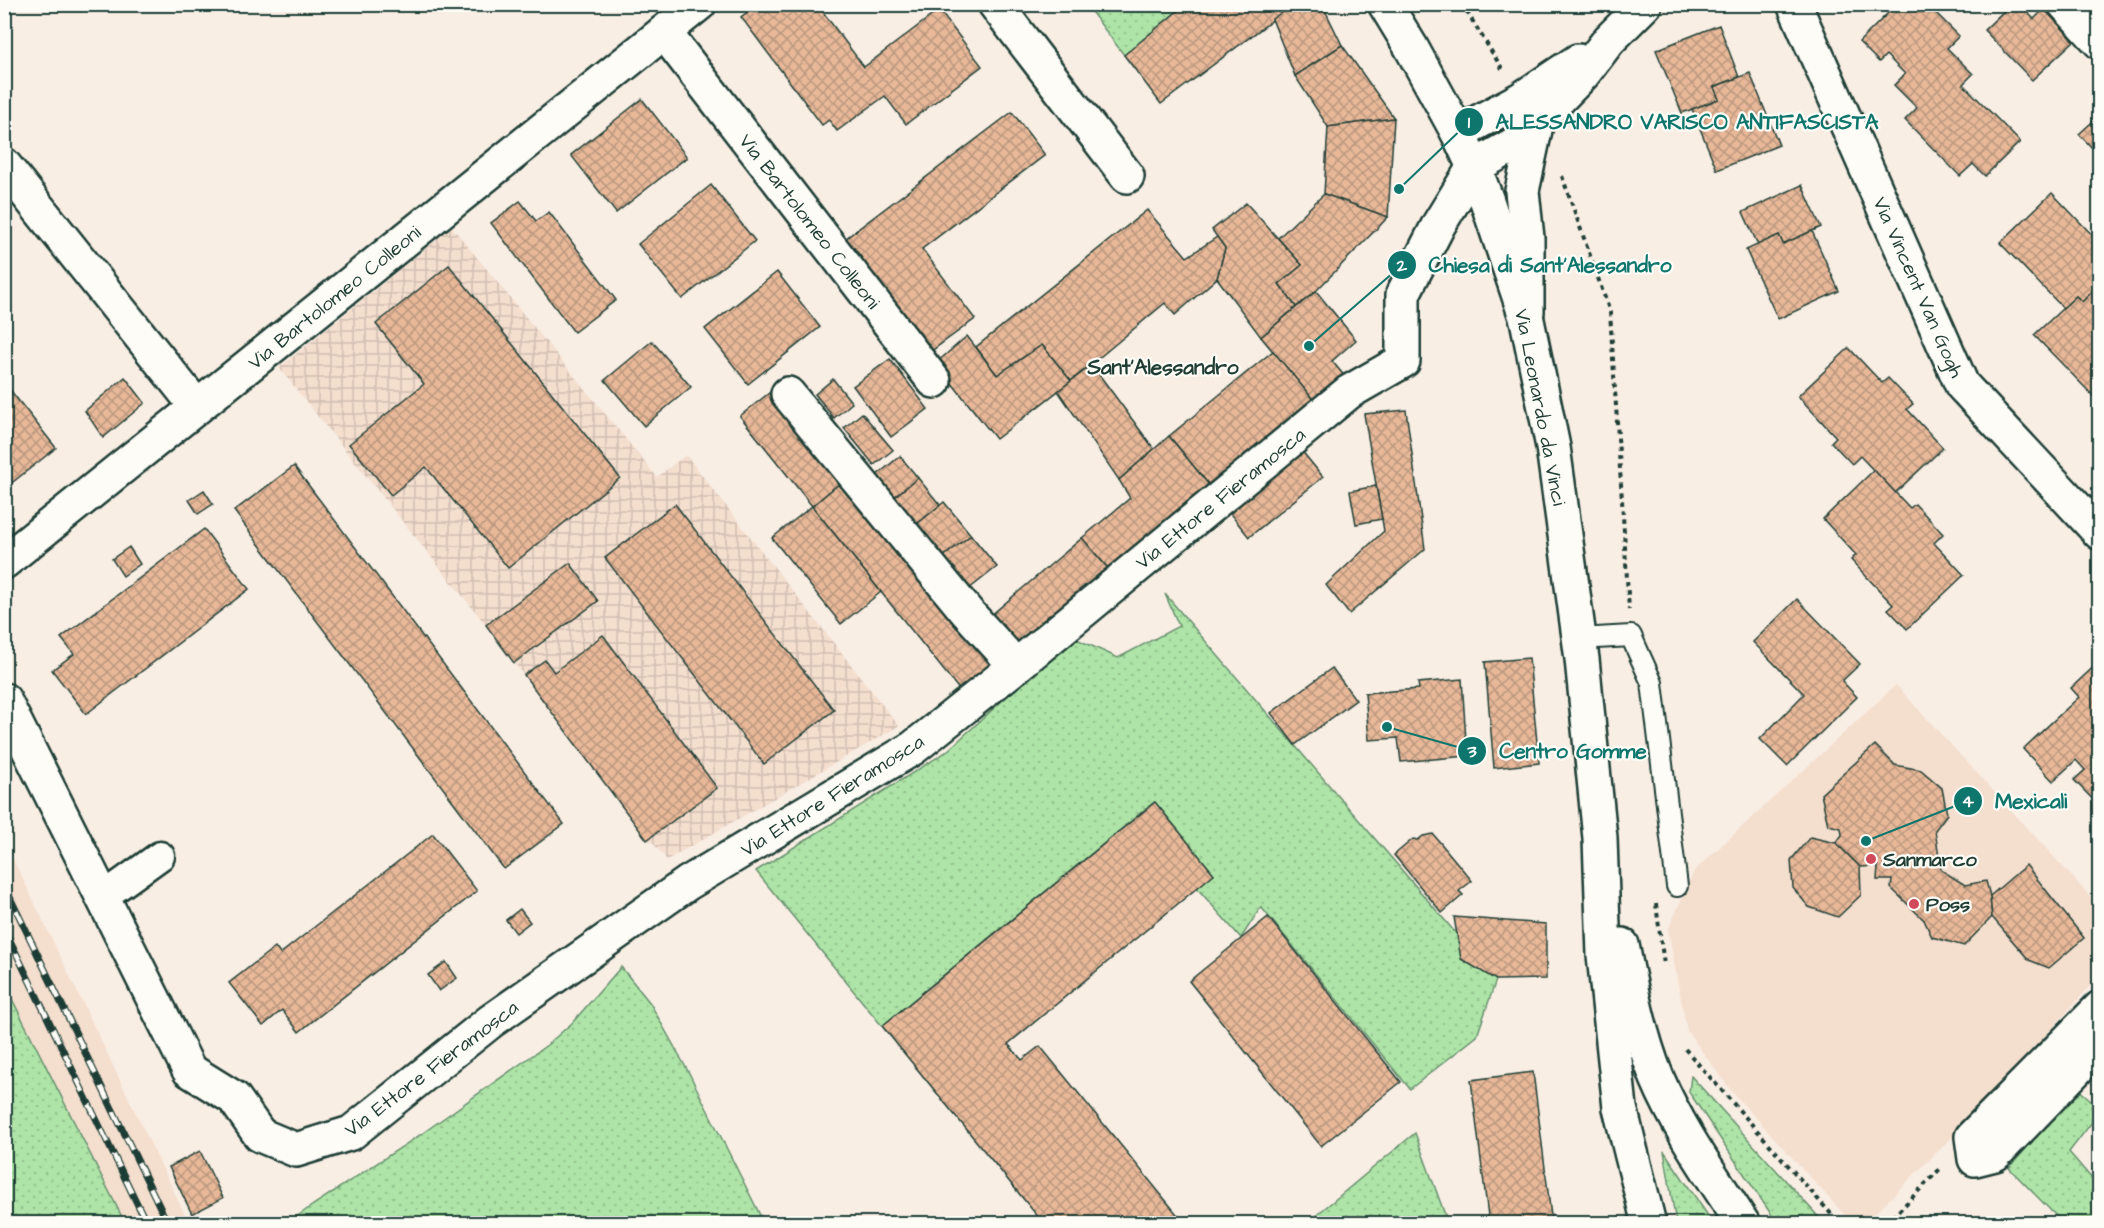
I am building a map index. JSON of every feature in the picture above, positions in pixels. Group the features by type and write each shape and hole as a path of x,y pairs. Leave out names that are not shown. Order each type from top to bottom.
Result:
{"street":[{"name":"Via Bartolomeo Colleoni","path":"4,562 699,4"},
{"path":"995,4 1127,176"},
{"name":"Via Leonardo da Vinci","path":"1385,4 1458,133 1474,167 1527,320 1553,447 1579,639 1600,838"},
{"path":"1474,167 1515,144 1536,124 1583,75 1609,40 1645,4"},
{"name":"Via Vincent Van Gogh","path":"1794,4 1962,385 2100,533"},
{"path":"2064,4 2100,42"},
{"name":"Via Bartolomeo Colleoni","path":"664,32 934,381"},
{"path":"1458,133 1521,99 1609,40"},
{"path":"1527,320 1527,238 1522,191 1536,124"},
{"path":"4,165 197,408"},
{"name":"Via Ettore Fieramosca","path":"4,700 189,1070 234,1098 260,1135 296,1150 351,1133 510,1008 688,883 913,748 1348,392 1403,361 1403,294 1440,224 1474,167"},
{"path":"788,394 967,612 1016,666"},
{"path":"1600,838 1604,955 1633,1224"},
{"path":"1600,838 1631,992 1646,1048 1677,1118 1743,1224"},
{"path":"103,897 160,856"},
{"path":"2100,1008 1972,1137 1975,1159 1995,1154 2100,1044"},
{"path":"1620,1108 1649,1224"}],"lane":[{"path":"1579,639 1631,636 1652,683 1677,886"}],"path":[{"path":"1886,1224 1972,1137"}],"shaded area":[{"path":"452,227 657,477 686,455 899,726 667,860 653,843 647,840 486,625 279,368"},
{"path":"1896,685 2099,906 2099,976 1974,1116 1865,1223 1852,1223 1733,1093 1687,1031 1668,930 1694,871"},
{"path":"4,840 189,1223 125,1223 5,985"}],"green space":[{"path":"1086,5 1186,5 1124,55"},
{"path":"1165,594 1496,980 1477,1036 1410,1089 1261,907 1241,938 1197,888 1213,874 1154,802 882,1026 756,871 946,752 1072,637 1118,658 1179,626"},
{"path":"621,967 650,1003 689,1073 764,1223 288,1223 420,1135 547,1045 572,1023"},
{"path":"5,985 125,1223 5,1223"},
{"path":"1691,1076 1824,1223 1777,1223 1689,1092"},
{"path":"2078,1089 2099,1107 2099,1113 2069,1152 2099,1187 2099,1223 2063,1223 2009,1168"},
{"path":"1415,1133 1448,1223 1307,1223"},
{"path":"1664,1151 1713,1223 1676,1223"}],"building":[{"path":"758,4 817,4 864,67 939,10 982,66 906,124 885,96 837,131 829,120 822,125 741,17"},
{"path":"1186,4 1294,4 1161,104 1124,55"},
{"path":"1294,4 1322,4 1342,45 1295,76 1272,19"},
{"path":"1897,4 1915,4 1923,12 1929,6 1959,36 1947,48 1973,74 1963,84 2020,142 1985,176 1973,164 1960,176 1905,120 1917,108 1894,85 1905,74 1886,55 1879,62 1859,42"},
{"path":"2011,4 2019,4 2034,19 2044,9 2074,41 2032,80 1984,30"},
{"path":"1719,25 1739,77 1714,87 1719,99 1682,113 1656,50"},
{"path":"1342,45 1394,118 1328,127 1295,76"},
{"path":"1750,73 1779,145 1717,170 1692,109 1719,99 1714,87"},
{"path":"642,99 687,157 616,213 571,155"},
{"path":"1012,112 1045,155 922,249 975,319 930,352 845,239"},
{"path":"2100,115 2100,145 2094,150 2079,134"},
{"path":"1394,118 1388,217 1324,194 1328,127"},
{"path":"711,185 755,241 682,299 638,244"},
{"path":"1802,185 1821,227 1783,244 1779,235 1758,245 1743,212"},
{"path":"2052,193 2100,243 2100,285 2082,302 2076,296 2063,308 2000,243"},
{"path":"1324,194 1388,217 1316,291 1296,307 1279,284 1302,265 1278,238"},
{"path":"520,201 536,221 549,212 616,300 574,332 491,223"},
{"path":"1246,203 1302,265 1279,284 1296,307 1261,337 1217,278 1225,248 1212,230"},
{"path":"1147,210 1187,257 1217,237 1225,248 1217,278 1175,315 1165,303 1071,381 1042,345 997,375 976,347"},
{"path":"1812,231 1839,291 1778,319 1746,250 1779,235 1783,244"},
{"path":"449,265 620,478 508,568 426,467 391,495 349,444 424,384 376,324"},
{"path":"777,272 820,327 748,384 705,329"},
{"path":"1316,291 1356,340 1332,361 1346,378 1316,403 1261,337"},
{"path":"2092,292 2100,299 2100,403 2034,335 2076,296 2082,302"},
{"path":"967,336 997,375 1042,345 1071,381 996,439 936,363"},
{"path":"652,341 691,387 644,426 605,380"},
{"path":"1849,348 1882,383 1888,378 1913,404 1907,409 1943,448 1895,493 1860,456 1852,464 1831,442 1836,437 1798,396"},
{"path":"1273,351 1316,403 1213,490 1169,436"},
{"path":"890,359 928,409 891,437 853,386"},
{"path":"1092,365 1154,449 1119,480 1058,391"},
{"path":"125,377 145,403 103,438 85,411"},
{"path":"833,379 852,403 834,418 815,394"},
{"path":"7,386 56,448 4,489 4,387"},
{"path":"774,389 845,479 812,506 740,416"},
{"path":"1406,410 1425,549 1349,614 1326,585 1384,531 1364,414"},
{"path":"862,413 893,450 874,465 844,428"},
{"path":"1169,436 1213,490 1112,573 1082,538 1130,498 1119,480"},
{"path":"1301,450 1323,477 1249,537 1228,511"},
{"path":"900,456 918,478 894,497 877,475"},
{"path":"294,466 564,824 504,869 234,511"},
{"path":"1874,470 1910,508 1915,504 1943,534 1934,543 1964,575 1907,629 1888,609 1893,605 1851,560 1856,555 1823,519"},
{"path":"918,478 940,505 916,525 894,497"},
{"path":"845,479 994,666 961,692 812,506"},
{"path":"1376,486 1382,519 1356,524 1350,491"},
{"path":"204,490 213,504 198,514 189,500"},
{"path":"944,502 971,535 943,557 916,525"},
{"path":"675,504 834,710 764,764 605,558"},
{"path":"812,506 881,592 841,624 772,538"},
{"path":"204,529 249,589 86,714 52,670 74,654 61,638"},
{"path":"971,535 997,567 969,589 943,557"},
{"path":"1082,538 1112,573 1019,650 990,616"},
{"path":"129,547 140,564 123,576 112,559"},
{"path":"570,563 598,601 514,663 486,625"},
{"path":"1797,599 1860,664 1842,681 1857,697 1787,766 1760,739 1804,694 1753,642"},
{"path":"603,635 717,788 647,840 524,675 545,660 554,672"},
{"path":"1529,658 1539,763 1494,768 1485,662"},
{"path":"2100,661 2100,807 2074,780 2085,770 2076,760 2053,781 2023,749 2079,697 2071,688"},
{"path":"1332,668 1356,700 1295,745 1271,713"},
{"path":"1462,679 1467,756 1401,762 1398,738 1369,740 1365,693 1419,689 1418,683"},
{"path":"1875,745 1895,765 1921,770 1942,788 1947,814 1935,830 1941,870 1965,885 1986,881 1992,917 1964,946 1932,937 1924,920 1891,888 1892,880 1877,880 1878,866 1860,867 1836,843 1842,835 1841,828 1828,825 1821,794"},
{"path":"1155,802 1214,874 1008,1044 1022,1060 1040,1046 1185,1224 1044,1224 882,1026"},
{"path":"433,834 477,891 299,1032 282,1010 263,1026 229,983 275,947 280,954"},
{"path":"1433,834 1472,881 1459,891 1463,895 1442,913 1394,855 1413,839 1418,840 1423,836"},
{"path":"1810,837 1836,843 1860,867 1861,895 1838,917 1809,907 1793,888 1791,860"},
{"path":"2026,865 2084,938 2049,968 2029,960 1992,917 1990,896"},
{"path":"520,909 530,922 516,933 506,920"},
{"path":"1268,917 1401,1082 1321,1146 1189,981"},
{"path":"1454,917 1546,924 1546,979 1496,980 1461,959"},
{"path":"446,962 457,978 439,991 428,975"},
{"path":"1533,1072 1552,1224 1489,1224 1471,1080"},
{"path":"200,1151 223,1198 192,1214 169,1167"}],"railway":[{"path":"4,885 168,1224"},
{"path":"4,928 147,1224"}],"place":[{"name":"ALESSANDRO VARISCO ANTIFASCISTA","path":"1399,189"},
{"name":"Chiesa di Sant'Alessandro","path":"1309,346"},
{"name":"Centro Gomme","path":"1387,727"},
{"name":"Mexicali","path":"1866,841"},
{"name":"Sanmarco","path":"1871,859"},
{"name":"Poss","path":"1914,904"}],"district":[{"name":"Sant'Alessandro","path":"1163,367"}]}
